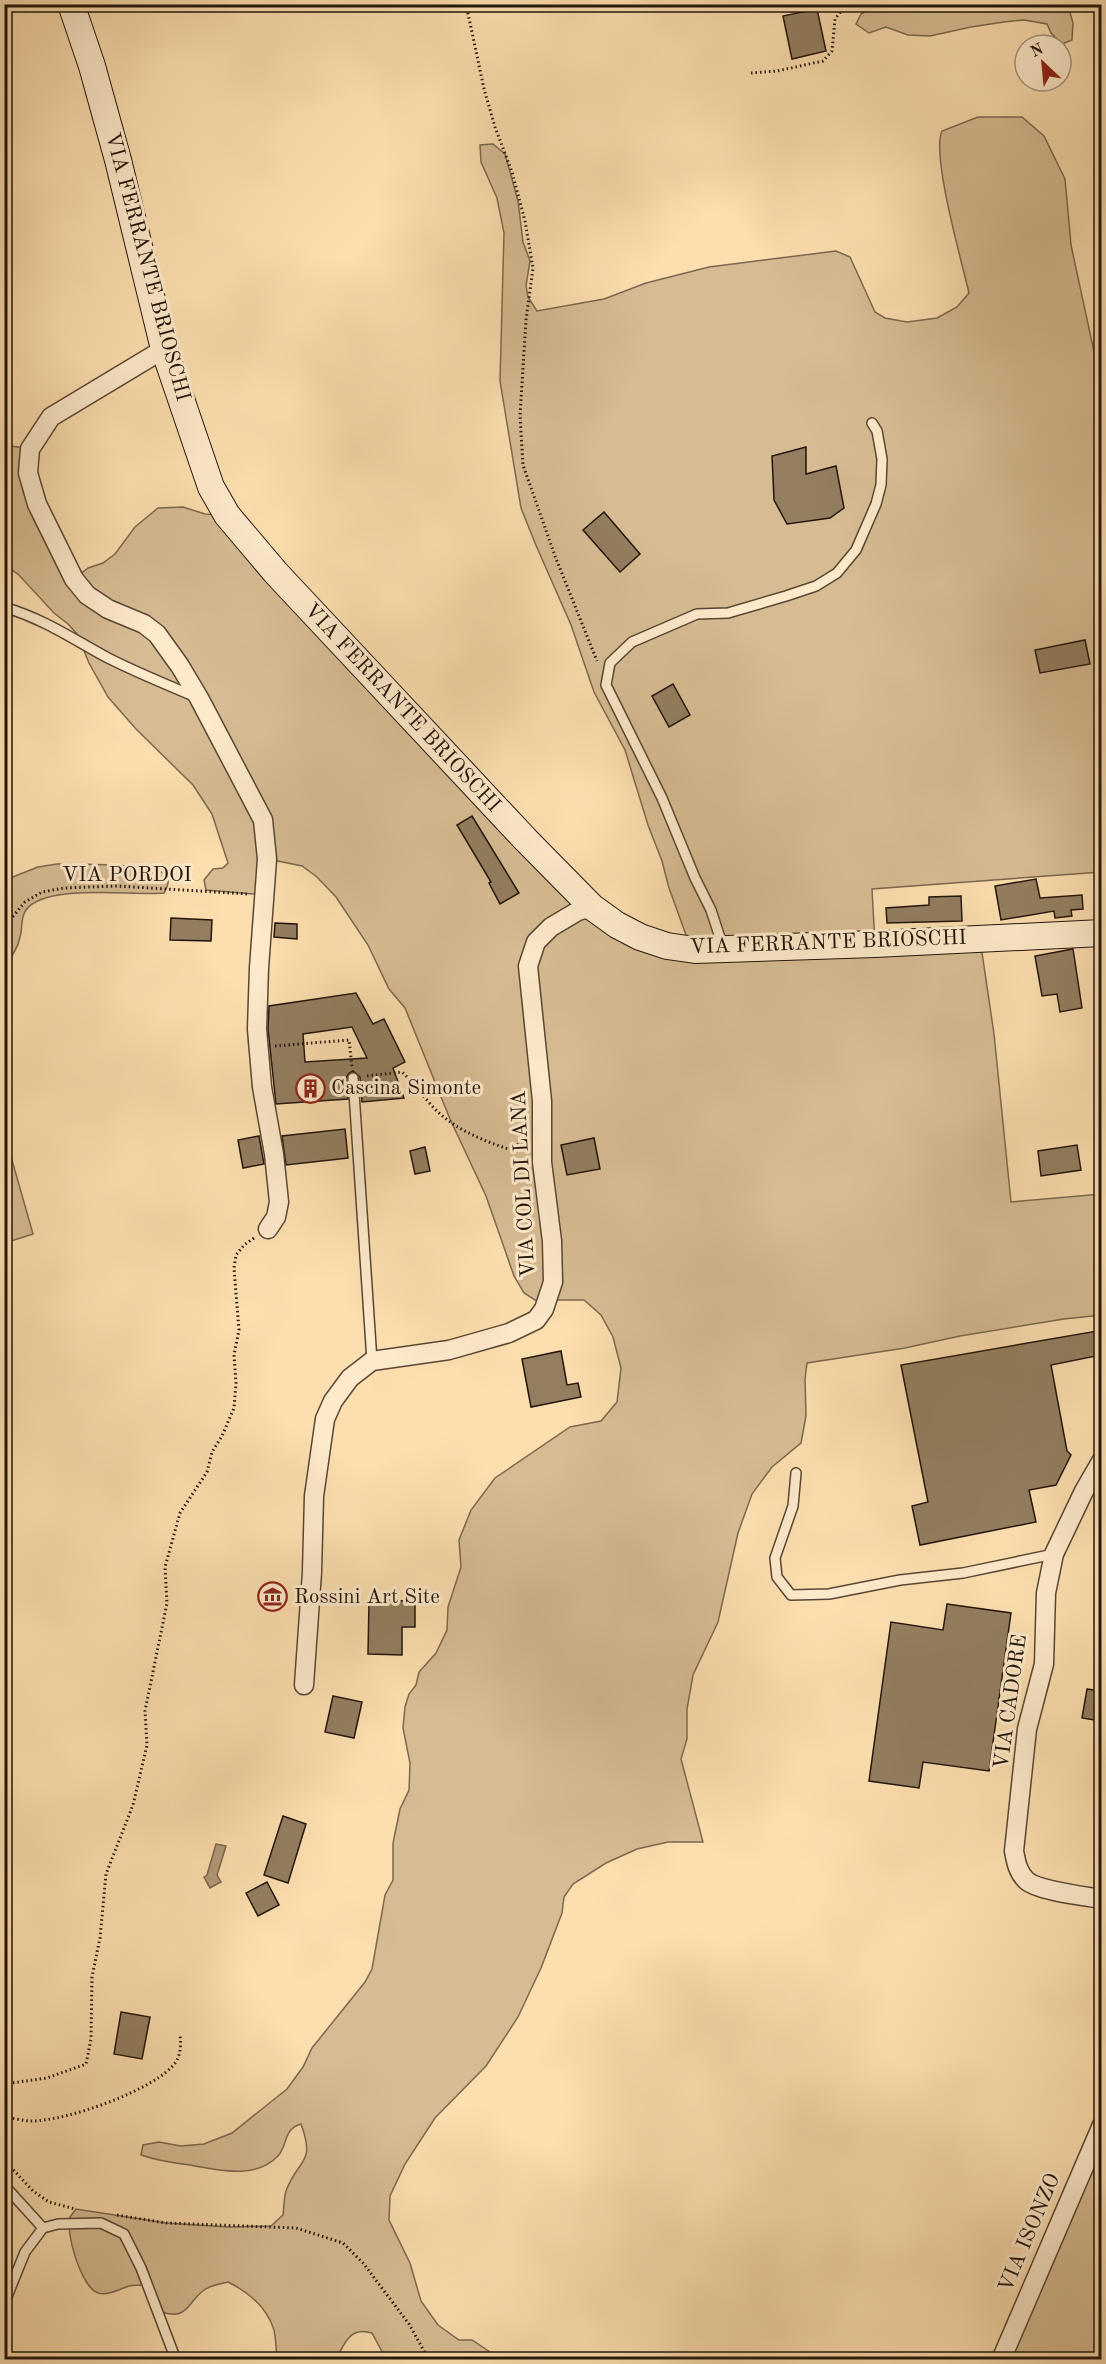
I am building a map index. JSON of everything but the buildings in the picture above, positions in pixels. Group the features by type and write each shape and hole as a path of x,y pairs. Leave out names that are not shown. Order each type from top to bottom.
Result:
{"street":[{"name":"VIA FERRANTE BRIOSCHI","path":"71,4 92,66 118,160 164,349 211,487 227,515 276,573 592,907 617,925 640,937 667,946 695,950 1101,933"},
{"path":"164,349 51,417 30,449 28,473 37,504 74,579 87,595 108,609 144,624 157,634 199,698 263,820 267,859 259,968 258,1047 279,1202 276,1216 268,1229"},
{"name":"VIA COL DI LANA","path":"372,1361 449,1350 509,1334 536,1320 544,1309 553,1282 552,1240 542,1162 542,1101 528,966 536,942 551,927 579,911 592,907"},
{"path":"304,1685 314,1496 325,1419 333,1401 350,1378 372,1361"},
{"name":"VIA CADORE","path":"1101,1460 1054,1554 1046,1593 1044,1664 1027,1729 1014,1851 1018,1868 1028,1882 1057,1892 1101,1899"},
{"path":"291,1631 308,1619"},
{"name":"VIA ISONZO","path":"1001,2360 1101,2125"}],"lane":[{"path":"724,949 711,910 695,878 662,798 606,685 610,663 632,642 697,614 728,613 816,586 837,573 856,550 876,504 881,486 882,459 877,431 872,423"},
{"path":"4,607 31,615 108,658 199,698"},
{"path":"353,1078 372,1361"},
{"path":"796,1473 793,1506 776,1558 777,1577 791,1595 829,1594 900,1580 963,1573 1054,1554"},
{"path":"4,2185 44,2229"},
{"path":"4,2304 25,2252 44,2229 58,2224 101,2223 124,2235 141,2268 176,2360"}],"path":[{"path":"466,4 484,89 512,172 525,221 533,268 526,320 520,417 523,465 555,556 606,685"},
{"path":"752,74 823,61 832,51 835,19 847,4"},
{"name":"VIA PORDOI","path":"4,927 25,902 42,892 64,888 117,886 264,895"},
{"path":"258,1047 349,1040 353,1078 402,1072 434,1108 456,1126 479,1140 511,1150 521,1144 527,1136"},
{"path":"4,2084 47,2078 86,2064 91,2039 92,1977 100,1938 106,1875 134,1804 147,1744 145,1711 167,1603 165,1567 180,1513 207,1472 212,1452 234,1408 236,1383 234,1355 239,1330 234,1268 236,1255 244,1245 268,1229"},
{"path":"4,2117 32,2121 63,2117 138,2089 163,2074 176,2061 181,2048 180,2035"},
{"path":"4,2160 33,2191 49,2202 85,2211"},
{"path":"114,2215 176,2223 296,2228 343,2243 363,2263 409,2324 429,2360"}],"shaded area":[{"path":"879,4 1068,5 1073,23 1072,33 1051,33 1047,24 1024,20 971,27 930,36 908,35 886,27 869,33 856,24 861,14"},
{"path":"978,117 1022,117 1044,136 1065,179 1071,245 1099,375 1101,404 1101,872 872,889 875,944 980,939 994,1034 1011,1202 1101,1194 1101,1315 1064,1319 807,1363 806,1416 801,1443 772,1467 752,1494 738,1533 718,1622 693,1675 687,1709 687,1739 681,1759 703,1842 668,1842 637,1849 606,1863 573,1884 564,1897 562,1913 541,1968 518,2017 486,2066 435,2118 405,2164 390,2196 389,2220 410,2263 421,2301 438,2325 459,2340 472,2340 490,2352 493,2359 386,2359 372,2333 365,2331 349,2337 336,2359 277,2359 274,2330 267,2314 243,2290 228,2282 207,2288 186,2310 176,2314 160,2311 148,2285 129,2286 102,2294 92,2289 80,2270 72,2246 70,2217 76,2209 166,2223 229,2227 271,2226 283,2215 286,2191 306,2155 307,2147 301,2124 288,2133 278,2156 259,2168 248,2171 225,2171 153,2159 141,2155 143,2145 159,2142 181,2146 204,2144 232,2133 287,2089 303,2067 312,2048 365,1982 372,1969 385,1895 393,1880 393,1843 400,1809 409,1790 410,1763 403,1728 405,1707 409,1694 416,1685 419,1672 436,1653 447,1630 448,1607 461,1567 459,1540 471,1510 495,1478 570,1427 601,1421 617,1402 621,1368 613,1337 601,1315 584,1300 535,1300 524,1293 514,1276 486,1196 450,1119 405,1008 389,989 368,945 336,897 317,877 302,866 268,859 264,895 206,890 204,880 213,869 223,868 228,863 212,814 193,785 136,729 108,697 89,663 77,634 18,574 5,566 4,445 30,449 29,473 74,579 88,568 103,563 115,554 135,527 158,508 183,507 205,514 227,515 592,907 695,949 686,935 669,888 625,750 594,692 571,625 521,508 500,381 504,233 497,198 481,162 480,145 493,144 505,154 518,201 523,242 530,261 526,286 528,297 537,311 604,299 646,283 709,267 836,251 850,257 875,312 885,318 907,322 937,318 957,307 969,293 944,185 940,144 942,131"},
{"path":"57,864 133,866 161,872 167,876 168,882 164,893 70,894 51,896 36,902 24,913 18,945 5,965 5,880 38,867"},
{"path":"6,1139 33,1234 5,1243 4,1140"},
{"path":"216,1844 226,1846 217,1875 221,1882 210,1888 204,1877 207,1875"},
{"path":"1101,2125 1101,2359 1001,2360"}],"place":[{"name":"Cascina Simonte","path":"310,1088"},
{"name":"Rossini Art Site","path":"273,1597"}]}
